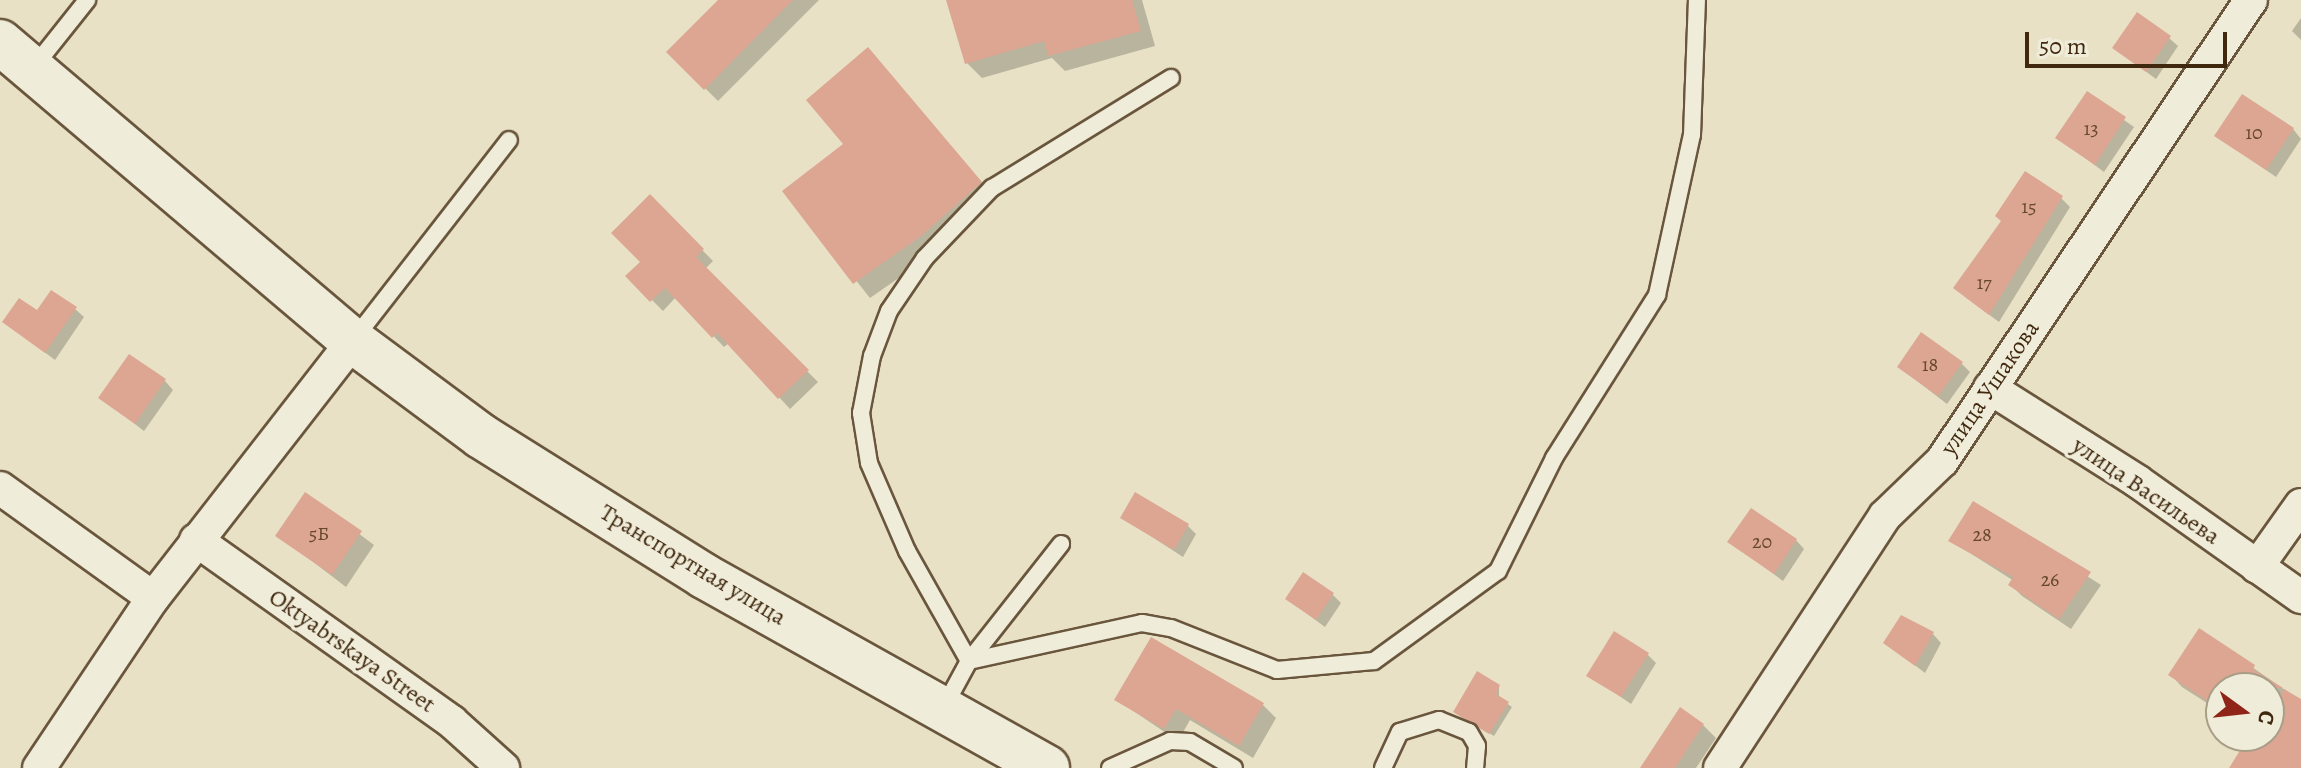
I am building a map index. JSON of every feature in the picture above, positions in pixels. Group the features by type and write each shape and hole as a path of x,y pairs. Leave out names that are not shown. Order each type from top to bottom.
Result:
{"main road":[{"name":"Транспортная улица","path":"16,56 353,341 481,436 704,576 944,707 1047,768"}],"street":[{"name":"улица Ушакова","path":"1720,768 1885,516 1942,461 2251,0"},
{"path":"39,768 153,598 353,341"},
{"name":"улица Васильева","path":"1990,388 2137,481 2301,597"},
{"path":"0,488 153,598"},
{"path":"2257,567 2301,505"},
{"name":"Oktyabrskaya Street","path":"196,540 452,722 503,768"}],"lane":[{"path":"16,56 87,0"},
{"path":"969,661 1142,623 1171,628 1277,670 1374,661 1498,571 1554,458 1657,295 1692,135 1697,0"},
{"path":"969,661 907,551 869,463 861,413 872,356 889,311 925,258 992,188 1171,78"},
{"path":"353,341 509,140"},
{"path":"944,707 969,661 1061,544"},
{"path":"1383,768 1400,732 1439,720 1469,732 1477,746 1475,768"},
{"path":"1110,768 1170,741 1190,742 1234,768"}],"building":[{"path":"718,0 793,0 704,90 666,52"},
{"path":"946,0 1132,0 1141,31 1048,56 1044,41 965,64"},
{"path":"2137,12 2171,36 2146,72 2112,48"},
{"path":"868,47 982,182 921,236 853,284 782,191 843,144 806,100"},
{"path":"2087,91 2126,117 2095,165 2055,138"},
{"path":"2242,94 2294,128 2266,170 2214,136"},
{"path":"2025,171 2063,196 1989,315 1953,288 2001,221 1995,216"},
{"path":"650,194 704,249 696,257 809,370 778,399 717,333 712,338 665,288 650,302 625,276 640,262 611,233"},
{"path":"51,290 77,307 45,353 2,322 19,298 37,310"},
{"path":"1921,332 1963,362 1938,396 1897,367"},
{"path":"129,354 166,379 135,424 98,398"},
{"path":"305,492 362,531 332,575 275,536"},
{"path":"1135,492 1189,524 1174,550 1120,518"},
{"path":"1973,501 2091,572 2059,619 2008,585 2013,577 1948,541"},
{"path":"1751,508 1797,539 1774,574 1727,542"},
{"path":"1303,572 1334,593 1316,620 1285,599"},
{"path":"1901,615 1934,632 1915,666 1883,643"},
{"path":"2199,628 2255,665 2253,669 2258,672 2205,672 2205,699 2168,675"},
{"path":"1614,631 1649,653 1621,697 1586,676"},
{"path":"1151,637 1264,703 1239,746 1176,709 1164,729 1114,700"},
{"path":"1477,671 1500,685 1496,694 1509,702 1489,734 1453,712"},
{"path":"2285,690 2301,699 2301,768 2229,768 2239,752 2285,752"},
{"path":"1680,707 1704,724 1675,768 1640,768"}]}
